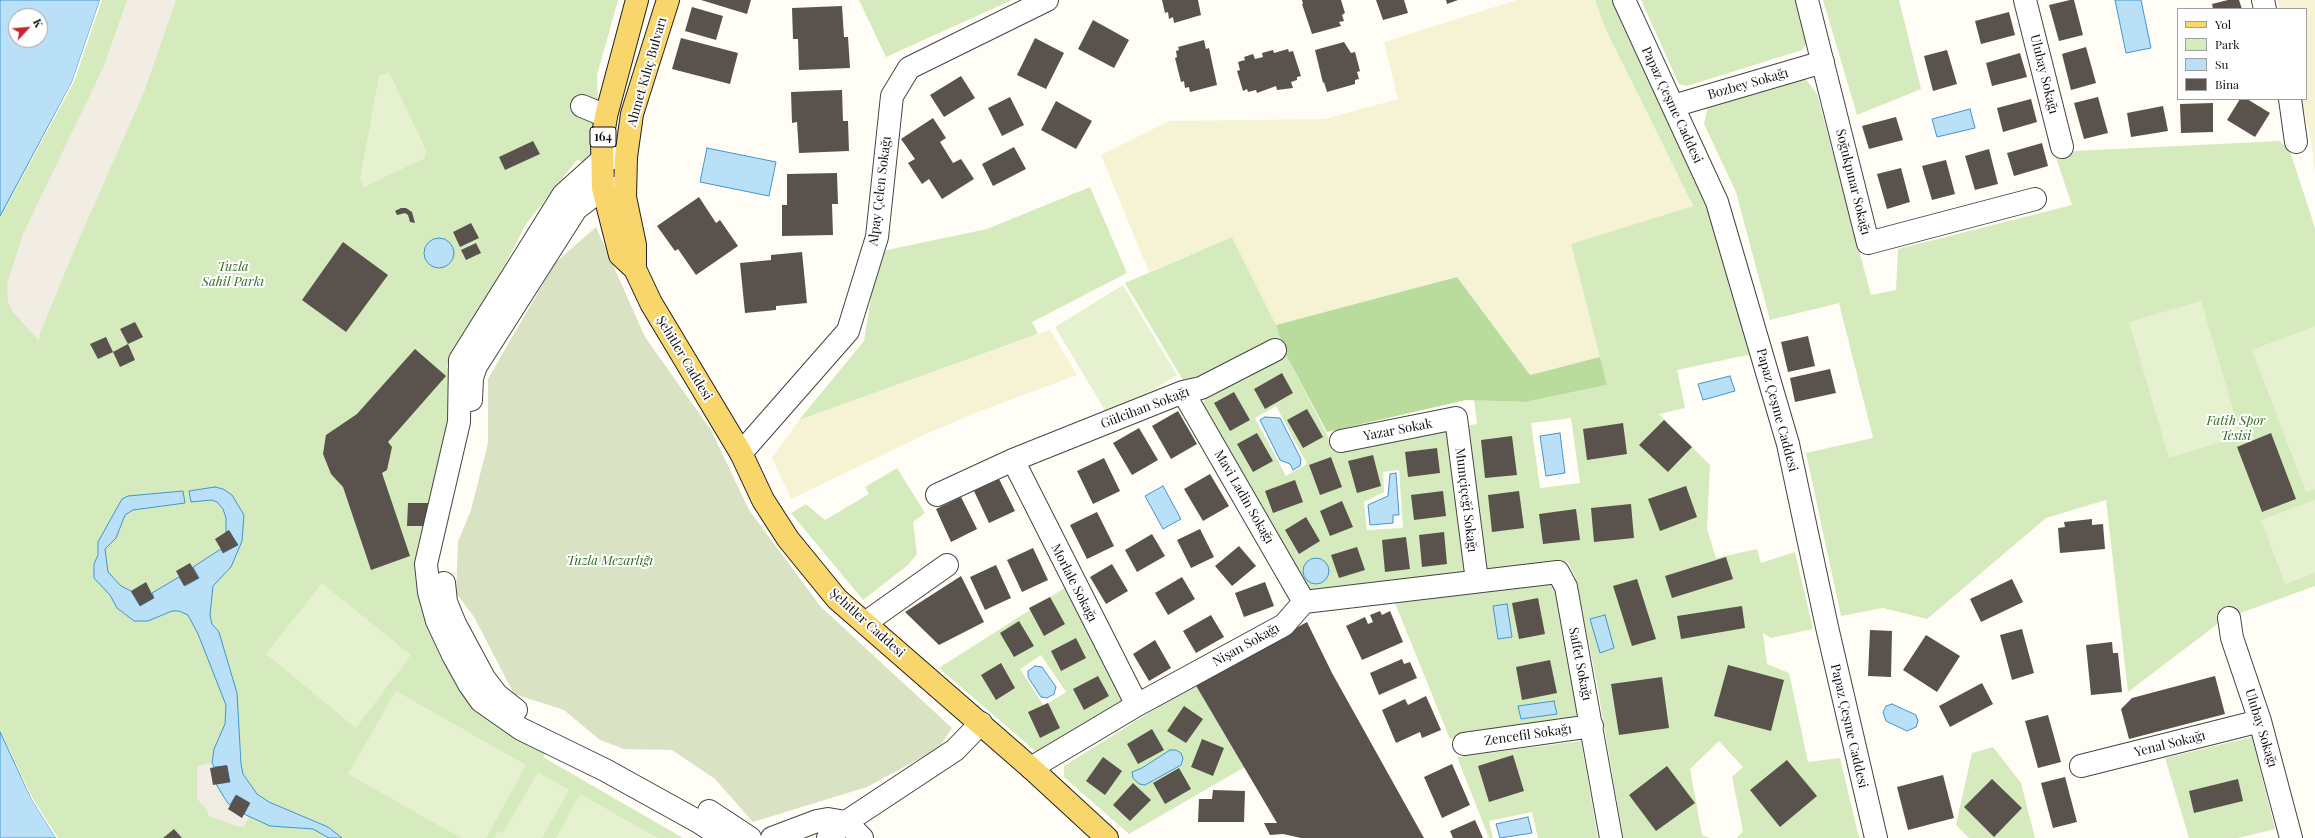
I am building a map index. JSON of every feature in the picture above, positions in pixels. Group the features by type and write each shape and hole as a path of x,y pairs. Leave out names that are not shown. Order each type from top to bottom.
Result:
{"main road":[{"name":"Ahmet Kılıç Bulvarı","path":"635,269 620,255 603,188 602,142 606,116 637,0"},
{"name":"Ahmet Kılıç Bulvarı","path":"635,269 635,245 625,197 626,157 632,114 668,0"},
{"name":"Şehitler Caddesi","path":"635,269 651,303 741,453 763,500 788,539 837,599 981,723 1101,832 1117,838"}],"street":[{"name":"Alpay Çelen Sokağı","path":"741,453 848,332 877,237 892,96 908,68 1047,0"},
{"name":"Papaz Çeşme Caddesi","path":"1624,0 1717,202 1788,444 1827,627 1876,838"},
{"name":"Soğukpınar Sokağı","path":"1807,0 1868,243 2035,199"},
{"name":"Ulubay Sokağı","path":"2025,0 2062,147"},
{"name":"Bozbey Sokağı","path":"1673,106 1823,62"},
{"path":"2290,100 2296,142"},
{"path":"582,106 606,116"},
{"path":"626,157 603,159 563,195 460,360 460,422 426,564 430,592 437,621 469,684 486,704 521,729 605,770 699,822 723,838"},
{"path":"625,188 603,188 576,209 476,366 472,378 471,432 441,563 446,602 455,624 484,678 497,695 511,707 700,805 750,838"},
{"name":"Gülcihan Sokağı","path":"937,495 1013,460 1183,392 1201,388 1275,350"},
{"name":"Mavi Ladin Sokağı","path":"1183,392 1304,602"},
{"name":"Yazar Sokak","path":"1340,441 1456,418"},
{"name":"Mumçiçeği Sokağı","path":"1456,418 1477,581"},
{"name":"Morlale Sokağı","path":"1013,460 1137,705"},
{"path":"865,623 947,565"},
{"name":"Saffet Sokağı","path":"1477,581 1558,572 1566,587 1611,838"},
{"path":"1304,602 1477,581"},
{"name":"Nişan Sokağı","path":"1031,768 1137,705 1284,625 1304,602"},
{"name":"Ulubay Sokağı","path":"2229,618 2232,638 2260,721 2291,838"},
{"name":"Yenal Sokağı","path":"2081,766 2260,721"},
{"path":"828,838 846,822 955,750 981,723"},
{"name":"Zencefil Sokağı","path":"1464,744 1592,726"},
{"path":"772,838 817,821 828,819 846,822 862,838"}],"shaded area":[{"path":"127,0 176,0 144,92 79,239 40,333 39,341 12,311 8,301 7,284 23,234 104,66"},
{"path":"1517,0 1595,0 1606,30 1693,207 1571,244 1600,357 1530,375 1457,277 1276,325 1232,237 1149,272 1101,155 1169,121 1325,119 1398,99 1384,42"},
{"path":"2277,0 2315,0 2315,171 2311,140 2301,100 2307,100 2307,8 2280,8"},
{"path":"1050,330 1077,375 975,413 924,435 791,499 772,458 799,420"},
{"path":"212,763 218,790 230,805 228,810 242,817 244,814 249,816 244,827 236,826 209,816 207,809 197,799 197,766"}],"green space":[{"name":"Tuzla Sahil Parkı","path":"100,0 618,0 597,75 599,129 596,146 585,163 577,160 526,224 488,297 446,367 455,371 427,603 548,749 543,757 683,838 56,838 32,800 0,732 0,216 72,82"},
{"path":"859,0 1012,0 886,57"},
{"path":"1595,0 1612,0 1623,27 1707,202 1752,354 1677,370 1685,408 1659,414 1710,465 1707,529 1716,558 1757,549 1761,563 1795,552 1813,629 1771,638 1763,633 1767,664 1789,673 1808,762 1840,758 1859,838 1737,838 1743,831 1732,777 1743,767 1719,741 1690,769 1702,835 1710,838 1623,838 1597,684 1575,576 1567,561 1482,571 1465,426 1477,424 1474,400 1525,402 1607,385 1571,244 1693,206 1606,30","holes":["1571,418 1580,483 1540,488 1531,423"]},
{"path":"1641,0 1799,0 1809,40 1802,50 1687,86 1679,84"},
{"path":"1823,0 1899,0 1921,89 1857,115"},
{"path":"389,72 426,150 425,158 364,187 360,179 379,76"},
{"name":"Fatih Spor Tesisi","path":"1805,78 1817,94 1871,295 1896,290 1898,249 2072,205 2055,155 2075,151 2280,141 2291,154 2315,228 2315,586 2224,619 2128,692 2106,500 2046,518 1927,619 1883,608 1841,616 1806,453 1873,438 1839,303 1770,320 1736,192 1704,124 1708,106"},
{"path":"1090,187 1127,273 1032,322 1038,334 799,420 864,341 877,259 887,250 987,229"},
{"name":"Tuzla Mezarlığı","path":"596,227 645,337 711,430 749,510 821,607 952,728 939,748 867,787 753,822 715,779 672,750 624,749 600,740 564,710 514,694 474,617 456,593 458,542 471,510 488,443 488,379 555,263"},
{"path":"1232,237 1281,338 1196,384 1186,385 1125,283"},
{"path":"1457,277 1530,375 1600,357 1607,385 1525,402 1466,400 1327,432 1286,355 1276,325"},
{"path":"1123,285 1177,375 1109,417 1055,327"},
{"name":"Fatih Spor Tesisi","path":"2201,301 2241,436 2169,458 2129,322"},
{"path":"2315,326 2315,489 2306,492 2252,350"},
{"path":"1286,355 1334,448 1447,425 1467,575 1308,595 1200,408 1210,390","holes":["1276,406 1307,464 1286,476 1255,418","1399,470 1403,528 1367,530 1364,502 1384,492 1383,472"]},
{"path":"897,468 925,513 913,522 917,554 908,565 863,600 791,513 806,504 825,520 869,494 865,487"},
{"path":"2315,500 2315,573 2285,584 2261,520"},
{"path":"322,583 411,655 356,728 266,654"},
{"path":"1556,584 1580,721 1450,739 1395,603"},
{"path":"1066,587 1129,705 1042,757 939,668","holes":["1041,655 1066,692 1044,706 1020,669"]},
{"path":"1195,684 1245,767 1129,834 1064,777 1064,766"},
{"path":"396,691 526,765 486,838 461,838 348,774"},
{"path":"2252,737 2275,829 2238,838 2189,838 2165,758"},
{"path":"1581,741 1598,838 1538,838 1532,812 1489,821 1493,838 1489,838 1457,757"},
{"path":"1993,747 2021,783 2035,838 1969,838 1956,825 1972,753"},
{"path":"538,772 569,790 542,838 494,838 498,831 503,833"},
{"path":"580,794 658,838 556,838"}],"water":[{"path":"0,0 100,0 72,82 0,216"},
{"path":"2115,0 2141,0 2151,48 2126,53"},
{"path":"1970,109 1975,128 1937,137 1932,119"},
{"path":"707,148 776,162 769,196 700,182"},
{"path":"439,238 450,242 454,253 450,264 439,268 428,264 424,253 428,242"},
{"path":"1730,376 1735,391 1703,400 1698,384"},
{"path":"1265,417 1280,418 1301,459 1300,466 1293,470 1290,464 1280,460 1260,420"},
{"path":"1560,433 1565,473 1546,476 1540,436"},
{"path":"1396,473 1399,515 1393,515 1393,523 1370,525 1368,505 1388,496 1390,474"},
{"path":"1163,486 1181,519 1163,529 1145,496"},
{"path":"215,487 223,489 232,495 244,515 242,541 231,567 213,586 210,615 212,624 219,632 237,693 241,764 243,774 257,794 269,802 328,827 342,838 329,838 313,829 270,826 244,814 250,803 236,795 230,805 227,802 216,784 230,782 227,766 214,767 212,763 214,749 225,724 226,705 198,634 188,615 179,611 172,611 148,621 134,621 117,608 110,595 94,578 94,564 98,555 98,542 122,499 128,496 183,491 185,503 133,510 125,515 116,538 105,549 108,572 121,586 131,591 140,606 154,598 152,593 179,577 185,586 199,578 193,567 221,549 223,553 238,545 229,531 226,532 226,518 223,509 217,502 212,500 191,502 189,491"},
{"path":"1316,558 1326,561 1329,571 1326,581 1316,584 1306,581 1303,571 1306,561"},
{"path":"1507,604 1512,637 1498,639 1493,606"},
{"path":"1605,615 1614,648 1600,653 1590,619"},
{"path":"1035,666 1042,667 1056,687 1054,694 1047,698 1041,697 1028,677 1028,671"},
{"path":"1554,701 1557,714 1521,719 1518,706"},
{"path":"1892,704 1916,715 1918,721 1916,727 1907,731 1886,721 1883,712 1886,706"},
{"path":"0,732 32,800 56,838 0,838"},
{"path":"1170,750 1176,750 1181,753 1183,759 1181,765 1145,785 1139,784 1133,778 1132,772 1142,768"},
{"path":"1528,817 1532,833 1500,838 1496,824"}],"pier":[{"path":"100,0 102,0 74,82 0,218 72,82"},
{"path":"0,730 33,799 58,838 56,838 32,800"}],"building":[{"path":"701,0 751,0 747,14"},
{"path":"1162,0 1198,0 1201,15 1174,23 1173,17 1169,19 1168,12 1165,13"},
{"path":"1302,0 1341,0 1345,13 1342,15 1344,21 1339,22 1341,26 1312,34"},
{"path":"1376,0 1404,0 1408,13 1383,20"},
{"path":"1446,0 1458,0 1447,4"},
{"path":"2074,0 2083,35 2059,41 2049,5"},
{"path":"2228,0 2239,0 2242,8 2213,8 2212,4"},
{"path":"842,6 844,37 848,37 850,68 799,70 798,39 793,39 792,8"},
{"path":"692,7 723,16 716,40 685,31"},
{"path":"2009,12 2015,35 1981,44 1975,21"},
{"path":"1093,20 1129,40 1114,68 1078,49"},
{"path":"681,38 738,53 730,84 672,69"},
{"path":"1035,38 1064,53 1046,89 1017,75"},
{"path":"1204,40 1206,49 1209,48 1217,85 1190,92 1189,87 1185,88 1184,81 1181,82 1175,58 1177,57 1176,51 1179,50 1178,47"},
{"path":"1344,42 1351,53 1355,52 1360,71 1357,72 1359,79 1355,80 1355,84 1327,92 1324,82 1323,83 1315,50"},
{"path":"2086,47 2096,83 2071,90 2062,54"},
{"path":"1288,49 1289,52 1293,51 1301,76 1297,77 1297,80 1291,82 1293,88 1277,90 1276,86 1257,93 1256,90 1248,92 1247,89 1243,91 1237,71 1240,70 1238,62 1245,60 1244,57 1253,54 1255,59 1263,57 1262,53 1273,50 1274,53"},
{"path":"1947,50 1957,84 1933,91 1924,56"},
{"path":"2020,53 2027,77 1992,86 1986,63"},
{"path":"961,76 975,98 944,117 930,95"},
{"path":"842,90 843,121 848,121 849,151 799,153 797,122 792,123 791,92"},
{"path":"1010,97 1024,125 1002,136 988,108"},
{"path":"2098,97 2108,133 2084,139 2074,103"},
{"path":"2031,99 2037,122 2003,132 1997,108"},
{"path":"2239,100 2249,100 2270,113 2255,137 2227,120"},
{"path":"1056,101 1092,121 1076,149 1041,130"},
{"path":"2213,103 2213,132 2181,133 2180,104"},
{"path":"2163,106 2168,131 2131,137 2127,113"},
{"path":"1896,117 1903,140 1869,149 1862,126"},
{"path":"933,118 946,138 940,142 953,163 961,159 974,179 942,199 929,179 922,184 908,163 915,159 901,139"},
{"path":"533,141 540,154 505,170 499,157"},
{"path":"2042,143 2048,166 2014,176 2007,153"},
{"path":"1014,147 1026,169 993,186 982,164"},
{"path":"1989,149 1998,184 1975,190 1965,156"},
{"path":"1946,160 1955,194 1932,200 1922,166"},
{"path":"1901,168 1910,202 1887,209 1877,174"},
{"path":"837,173 838,204 832,204 833,235 782,236 782,205 787,205 787,174"},
{"path":"699,197 716,223 720,220 738,246 696,275 678,249 675,251 657,226"},
{"path":"401,208 406,208 412,212 415,223 410,222 408,215 405,213 397,215 395,211"},
{"path":"471,223 479,238 460,247 453,232"},
{"path":"343,242 388,275 346,332 302,300"},
{"path":"476,243 481,253 466,260 461,250"},
{"path":"802,252 807,303 776,306 776,310 745,313 740,263 771,260 771,255"},
{"path":"135,322 143,337 128,344 120,329"},
{"path":"1808,336 1815,366 1788,372 1781,342"},
{"path":"106,337 113,352 98,359 90,344"},
{"path":"128,344 135,360 120,367 113,352"},
{"path":"415,349 446,376 388,442 392,447 387,470 382,473 410,556 371,570 343,487 331,474 323,454 326,435 357,414"},
{"path":"1830,369 1836,393 1795,402 1790,378"},
{"path":"1282,373 1293,393 1265,409 1254,389"},
{"path":"1234,392 1250,420 1230,431 1214,403"},
{"path":"1307,409 1323,437 1303,448 1287,420"},
{"path":"1178,411 1197,444 1171,459 1152,426"},
{"path":"1664,420 1692,447 1668,472 1639,445"},
{"path":"1623,423 1627,454 1587,460 1583,429"},
{"path":"1139,428 1158,460 1132,475 1113,443"},
{"path":"1257,433 1273,461 1253,472 1237,444"},
{"path":"2271,433 2296,499 2262,512 2237,447"},
{"path":"1512,436 1517,475 1485,478 1481,440"},
{"path":"1437,448 1440,473 1408,477 1405,452"},
{"path":"1373,455 1381,486 1357,493 1348,461"},
{"path":"1331,457 1342,487 1320,495 1309,465"},
{"path":"1104,458 1120,491 1093,504 1077,471"},
{"path":"1210,474 1229,506 1203,521 1184,489"},
{"path":"999,479 1015,511 989,523 974,491"},
{"path":"1295,480 1303,502 1273,513 1265,491"},
{"path":"1686,486 1697,517 1660,531 1648,499"},
{"path":"1443,491 1446,516 1414,520 1411,495"},
{"path":"1519,491 1524,528 1492,532 1488,495"},
{"path":"961,497 977,529 951,542 936,509"},
{"path":"1342,501 1353,527 1330,536 1320,511"},
{"path":"408,503 428,503 427,526 407,526"},
{"path":"1631,504 1634,538 1594,542 1591,508"},
{"path":"1576,509 1580,540 1543,544 1539,514"},
{"path":"1097,512 1114,546 1087,559 1070,525"},
{"path":"1306,517 1320,541 1299,554 1285,530"},
{"path":"2092,519 2092,525 2103,524 2105,549 2060,553 2058,528 2065,527 2064,522"},
{"path":"1200,529 1214,557 1191,568 1177,540"},
{"path":"229,530 238,545 223,553 215,539"},
{"path":"1444,532 1447,564 1422,567 1419,535"},
{"path":"1152,534 1165,556 1137,572 1125,550"},
{"path":"1406,537 1410,569 1385,572 1382,540"},
{"path":"1239,546 1256,566 1232,586 1215,566"},
{"path":"1357,547 1365,570 1339,578 1331,555"},
{"path":"1033,548 1048,580 1022,592 1007,560"},
{"path":"1726,557 1733,579 1672,598 1665,576"},
{"path":"190,563 199,578 184,586 176,571"},
{"path":"1112,564 1128,591 1106,604 1090,577"},
{"path":"996,565 1011,598 985,610 970,577"},
{"path":"961,576 984,622 939,645 905,612"},
{"path":"1182,577 1195,599 1168,615 1155,593"},
{"path":"1637,579 1656,639 1632,646 1613,586"},
{"path":"2012,579 2023,602 1981,622 1970,599"},
{"path":"146,582 154,598 140,606 131,591"},
{"path":"1265,582 1274,606 1244,617 1235,593"},
{"path":"1050,597 1065,624 1044,636 1029,608"},
{"path":"1538,598 1545,634 1519,639 1512,603"},
{"path":"1742,606 1745,628 1681,639 1677,616"},
{"path":"1380,611 1382,615 1390,611 1403,642 1362,660 1346,626 1365,617 1368,624 1373,622 1370,615"},
{"path":"1211,615 1224,637 1196,653 1183,631"},
{"path":"1019,621 1034,646 1014,657 1000,633"},
{"path":"1307,622 1332,673 1424,838 1301,838 1283,834 1270,835 1264,823 1277,823 1195,684"},
{"path":"2022,629 2034,673 2012,680 2000,635"},
{"path":"1870,630 1892,631 1891,677 1868,676"},
{"path":"1926,635 1960,656 1937,692 1903,670"},
{"path":"1076,638 1086,658 1061,671 1051,651"},
{"path":"1155,640 1171,668 1149,681 1133,654"},
{"path":"2112,642 2113,653 2118,653 2122,692 2091,695 2086,645"},
{"path":"1402,659 1404,664 1410,662 1417,678 1379,695 1370,673"},
{"path":"1550,660 1557,693 1522,700 1516,667"},
{"path":"1001,663 1015,688 996,700 981,675"},
{"path":"1728,665 1784,680 1771,731 1714,716"},
{"path":"1098,676 1109,696 1084,710 1073,689"},
{"path":"2215,676 2225,714 2129,739 2121,709 2132,698"},
{"path":"1662,677 1669,728 1619,735 1611,684"},
{"path":"1982,683 1993,704 1950,727 1939,706"},
{"path":"1426,696 1441,730 1422,738 1420,732 1396,743 1382,710 1405,699 1408,705"},
{"path":"1048,703 1060,728 1040,738 1028,712"},
{"path":"1184,706 1203,719 1186,743 1167,731"},
{"path":"2048,715 2061,762 2038,768 2025,721"},
{"path":"1152,729 1164,750 1138,764 1127,744"},
{"path":"1202,739 1224,748 1213,776 1191,767"},
{"path":"1513,755 1524,791 1489,802 1478,766"},
{"path":"1103,757 1122,771 1105,795 1086,781"},
{"path":"1787,760 1817,796 1780,827 1750,790"},
{"path":"1452,764 1470,805 1442,818 1424,777"},
{"path":"227,765 230,782 213,785 210,768"},
{"path":"1667,766 1695,803 1656,831 1629,795"},
{"path":"1179,768 1191,789 1165,804 1153,783"},
{"path":"1943,775 1954,818 1908,830 1897,787"},
{"path":"2065,777 2077,822 2053,828 2041,783"},
{"path":"1992,779 2022,808 1994,837 1964,807"},
{"path":"2238,779 2243,801 2194,813 2189,791"},
{"path":"1133,783 1151,800 1130,821 1113,805"},
{"path":"1213,790 1245,791 1244,822 1198,822 1199,799 1212,799"},
{"path":"236,795 250,803 242,818 228,809"},
{"path":"1475,820 1483,838 1453,838 1450,831"},
{"path":"174,829 182,838 163,838"}]}
